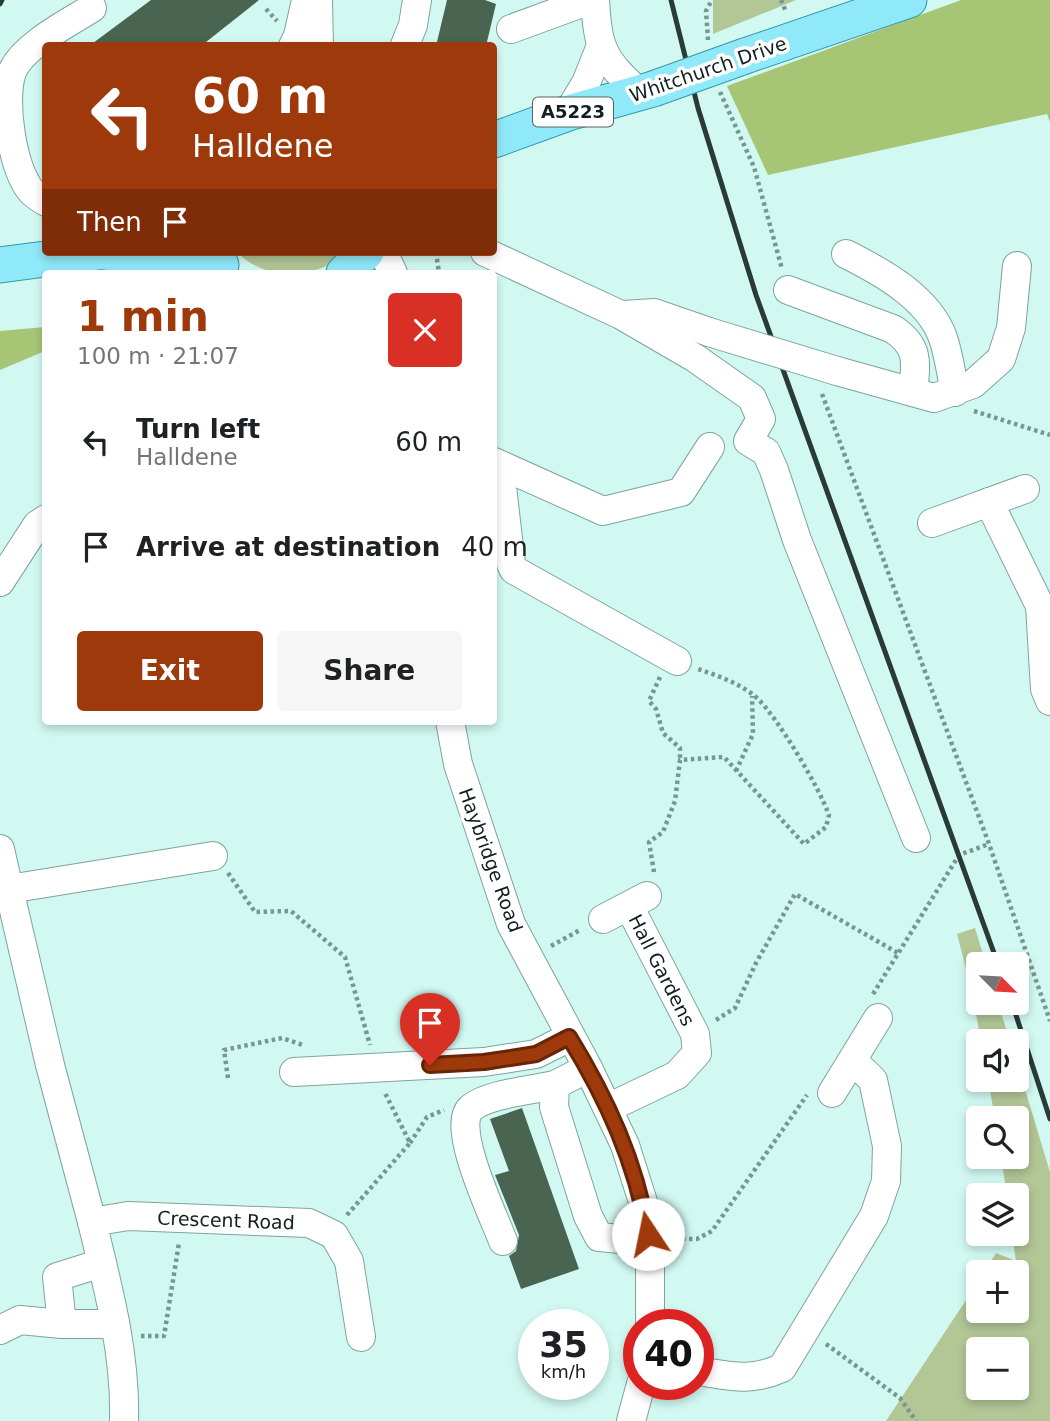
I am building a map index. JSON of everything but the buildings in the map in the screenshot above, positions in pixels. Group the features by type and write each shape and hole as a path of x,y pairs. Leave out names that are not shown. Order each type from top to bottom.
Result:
{"main road":[{"name":"Whitchurch Drive","path":"498,136 568,113 647,92 909,0"},
{"path":"0,265 64,256"},
{"path":"140,256 222,263"},
{"path":"347,270 362,256"}],"street":[{"path":"295,42 306,0"},
{"path":"318,0 319,42"},
{"path":"406,42 413,25 417,0"},
{"path":"511,29 592,0 600,48 615,71 647,92"},
{"path":"42,199 31,191 16,162 8,105 12,71 37,42 92,8"},
{"path":"568,113 586,83 600,48"},
{"path":"846,254 873,268 920,303 943,336 934,394"},
{"path":"494,256 621,315 695,358 752,398 761,419 748,441 766,452 774,470 801,551 916,838"},
{"path":"621,315 654,313 827,376 934,394 973,384 1001,359 1011,328 1017,266"},
{"path":"788,290 893,329 906,338 912,345 916,363 934,394"},
{"path":"497,463 603,511 681,492 710,447"},
{"path":"497,466 500,470 511,564 514,570 674,659"},
{"path":"932,523 1025,489"},
{"path":"989,502 1045,604 1045,689 1050,701"},
{"path":"0,582 37,525 42,522"},
{"name":"Haybridge Road","path":"451,725 458,764 511,924 569,1037 588,1068 628,1156 643,1202 648,1234 650,1309"},
{"path":"0,849 4,890 102,1264 125,1389 124,1421"},
{"path":"4,890 214,856"},
{"name":"Hall Gardens","path":"603,919 638,901 695,1034 697,1053 677,1075 608,1108"},
{"path":"832,1093 877,1018"},
{"path":"294,1072 484,1062 536,1054 569,1037"},
{"path":"714,1373 737,1377 762,1376 782,1368 874,1216 886,1181 887,1146 873,1080 853,1061"},
{"path":"503,1241 466,1142 466,1116 469,1109 482,1101 555,1085 588,1068"},
{"path":"555,1085 554,1107 588,1216 599,1237 620,1238 648,1234"},
{"name":"Crescent Road","path":"92,1222 128,1216 309,1223 331,1233"},
{"path":"331,1233 349,1261 361,1337"},
{"path":"62,1324 57,1277 102,1264"},
{"path":"0,1330 20,1320 116,1329"},
{"path":"631,1421 637,1400"}],"path":[{"path":"709,47 706,12 712,0"},
{"path":"782,0 788,17"},
{"path":"717,85 754,167 788,290"},
{"path":"827,376 1050,1021"},
{"path":"934,394 1050,435"},
{"path":"638,901 654,872 649,842 663,832 675,801 680,748 663,733 656,709 649,701 674,659 731,681 752,695 789,741 825,803 829,815 826,827 804,844 724,757 680,760"},
{"path":"736,771 753,734 752,695"},
{"path":"214,856 240,887 256,912 292,911 345,957 377,1068 377,1078 410,1143"},
{"path":"695,1034 735,1008 756,963 795,894 898,953"},
{"path":"530,958 603,919"},
{"path":"331,1233 410,1143 428,1117 445,1110 466,1116"},
{"path":"116,1329 164,1336 184,1218"},
{"path":"805,1329 900,1398 916,1421"}],"green space":[{"path":"713,0 796,0 713,34"},
{"path":"961,0 1050,0 1050,122 1047,114 768,175 727,86"},
{"path":"242,256 342,256 314,270 266,270"},
{"path":"42,327 42,352 0,370 0,331"},
{"path":"975,928 982,952 966,952 966,969 957,934"},
{"path":"976,1015 1002,1015 1006,1029 979,1029"},
{"path":"990,1092 1026,1092 1050,1172 1050,1421 886,1421 966,1300 966,1323 1029,1323 1029,1260 1016,1260 1014,1246 1029,1246 1029,1183 1005,1183 1003,1169 1029,1169 1029,1106 993,1106"},
{"path":"996,1253 1014,1260 992,1260"}],"railway":[{"path":"0,4 2,0"},
{"path":"671,0 698,108 756,295 994,952"},
{"path":"1016,1015 1050,1119"}],"route":[{"path":"430,1065 484,1062 536,1054 569,1037 588,1068 625,1145 643,1202 648,1234"}]}
